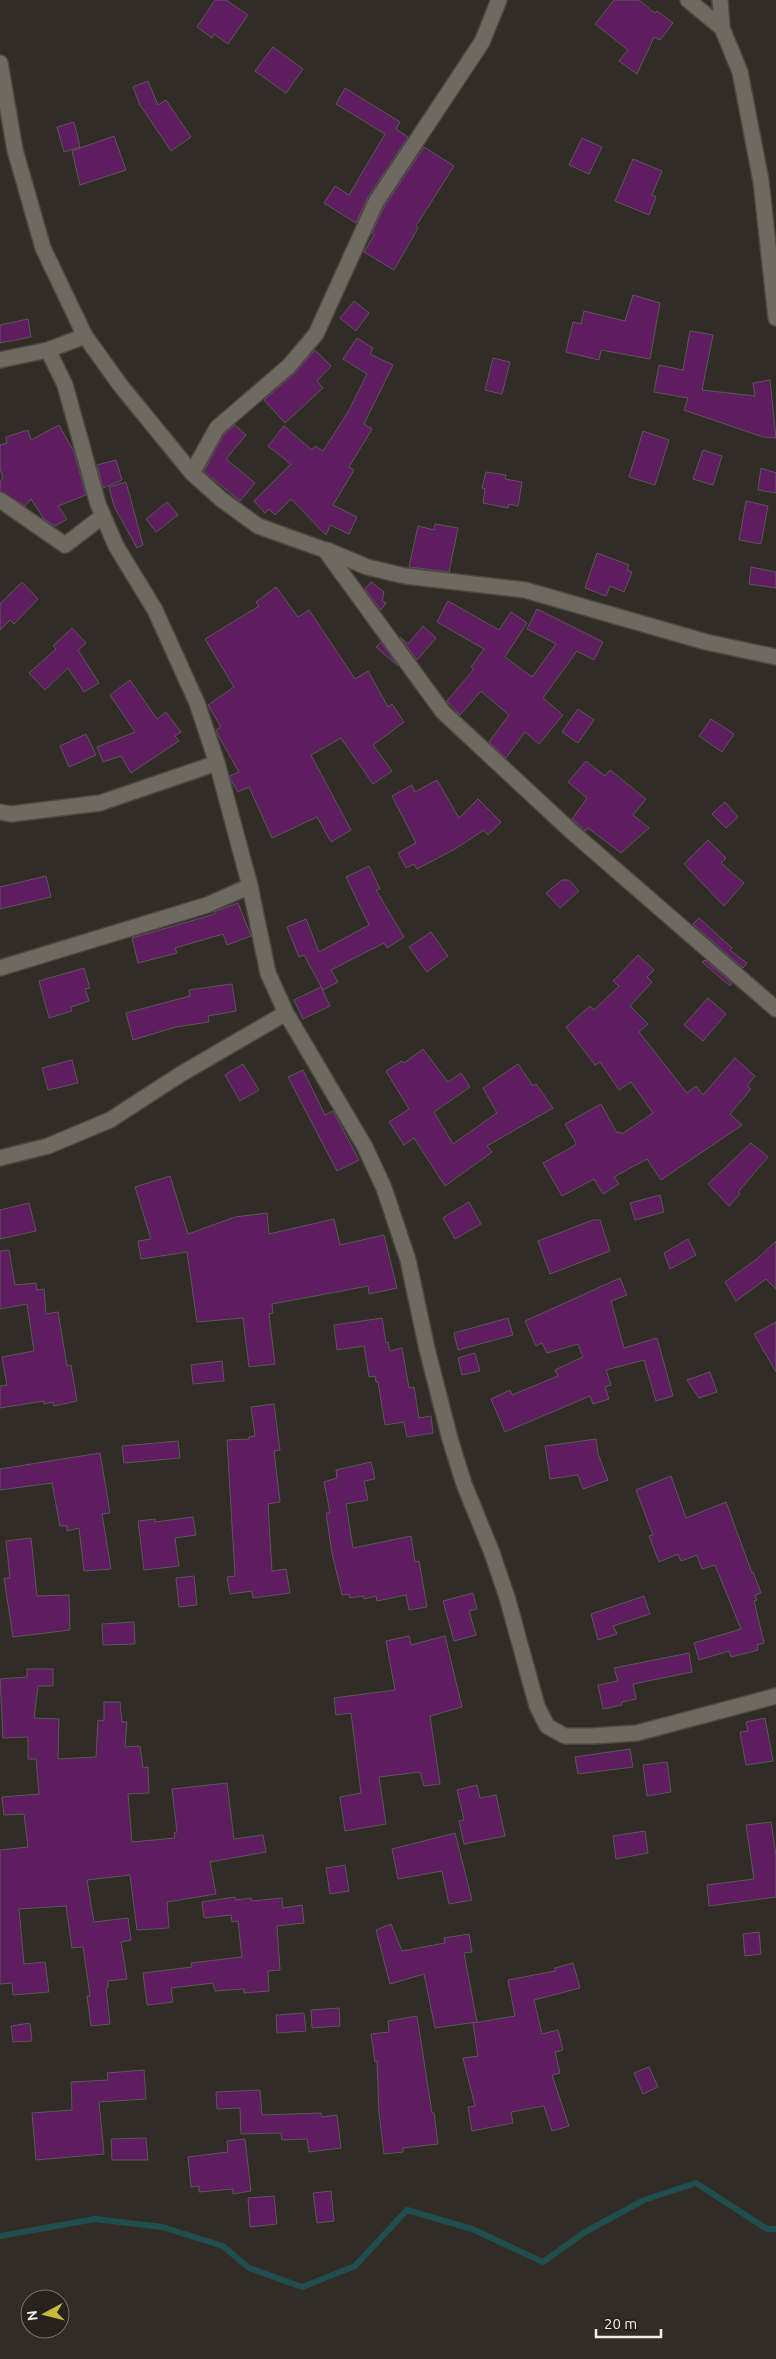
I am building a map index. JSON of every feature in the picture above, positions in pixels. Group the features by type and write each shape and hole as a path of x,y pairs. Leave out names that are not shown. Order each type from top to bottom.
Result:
{"street":[{"path":"192,474 217,428 289,366 316,334 376,202 482,42 499,0"},
{"path":"688,0 722,28"},
{"path":"720,0 722,28 740,72 761,181 776,318"},
{"path":"0,63 15,150 43,248 85,336 121,386 192,474 221,499 258,526 368,567 405,576 525,590 706,642 776,656"},
{"path":"0,360 48,350 85,336"},
{"path":"48,350 65,385 103,516 116,546 155,610 194,694 217,763 250,886 268,973 286,1013 365,1147 384,1188 408,1260 450,1439 464,1484 492,1553 536,1706 547,1726 565,1736 592,1736 636,1733 776,1696"},
{"path":"0,500 66,545 103,516"},
{"path":"325,550 443,712 571,831 776,1009"},
{"path":"0,812 11,814 100,803 217,763"},
{"path":"0,968 207,905 250,886"},
{"path":"0,1158 48,1146 110,1120 181,1074 286,1013"}],"building":[{"path":"215,0 226,0 248,15 228,44 214,34 212,38 197,27"},
{"path":"614,0 639,0 655,13 657,11 673,23 660,40 654,37 637,74 619,61 628,50 595,24"},
{"path":"273,47 303,69 286,93 255,71"},
{"path":"148,81 158,105 166,100 191,137 171,151 140,105 133,87"},
{"path":"345,88 400,122 396,129 408,137 368,197 356,223 324,203 335,186 349,195 385,134 336,104"},
{"path":"74,122 80,147 64,152 57,127"},
{"path":"114,136 126,170 80,185 72,151"},
{"path":"582,138 602,147 589,174 569,165"},
{"path":"424,147 454,166 416,226 418,228 394,270 364,252 374,235 372,233 384,207"},
{"path":"633,159 662,171 652,195 656,197 649,215 615,201"},
{"path":"633,295 660,303 650,359 601,350 599,360 566,352 573,322 581,324 584,311 625,321"},
{"path":"354,301 369,313 356,331 340,318"},
{"path":"28,319 31,337 0,343 0,325"},
{"path":"690,331 713,335 702,390 755,396 753,383 770,380 776,438 763,437 684,410 688,398 654,392 659,365 683,370"},
{"path":"357,338 373,348 370,354 393,365 364,424 372,429 349,467 354,470 333,505 357,517 349,534 330,525 326,535 291,499 275,515 269,509 265,513 254,501 291,464 268,446 284,426 312,450 315,446 323,451 348,412 367,374 343,359"},
{"path":"315,350 331,366 317,381 323,388 285,423 264,400 295,373"},
{"path":"493,358 510,362 502,394 485,390"},
{"path":"59,425 74,452 86,495 58,506 67,519 55,526 44,519 31,499 25,506 0,491 0,481 3,478 0,468 0,445 7,443 6,437 28,430 31,440"},
{"path":"235,425 246,435 226,459 255,483 240,501 204,471 224,434"},
{"path":"643,431 669,440 655,485 629,477"},
{"path":"703,450 722,456 713,485 693,479"},
{"path":"116,460 122,480 103,488 97,465"},
{"path":"761,468 776,473 776,493 758,490"},
{"path":"486,472 506,475 505,479 522,482 518,506 509,504 508,508 483,503 485,489 482,488"},
{"path":"126,482 143,545 137,548 114,506 109,487"},
{"path":"746,501 768,506 761,544 739,540"},
{"path":"167,502 178,515 156,532 146,519"},
{"path":"435,524 458,528 449,572 409,567 418,526 434,530"},
{"path":"597,553 629,565 627,570 632,572 624,592 610,586 606,596 585,588"},
{"path":"751,567 776,572 776,588 749,584"},
{"path":"22,582 38,599 14,624 10,620 0,630 0,604"},
{"path":"371,582 384,592 382,601 386,603 381,610 365,589"},
{"path":"276,587 298,617 309,610 355,679 368,671 388,707 392,704 404,722 373,745 392,771 373,784 341,738 311,755 351,830 331,842 317,817 272,838 249,787 238,792 231,780 230,776 239,772 218,735 216,730 221,727 208,705 234,687 205,639 259,606 256,602"},
{"path":"448,601 499,630 511,612 527,623 505,657 532,677 556,644 527,629 537,609 603,642 594,660 577,651 543,698 563,715 539,744 525,732 506,758 489,742 509,715 481,691 460,715 447,701 474,669 471,667 484,649 437,622"},
{"path":"423,626 436,638 417,660 400,637 408,644"},
{"path":"72,628 86,643 78,650 99,683 84,692 68,668 45,690 29,673 56,649 53,646"},
{"path":"381,642 398,666 376,647"},
{"path":"130,680 157,719 166,712 181,732 175,736 179,741 131,773 121,756 103,762 97,747 135,732 110,695"},
{"path":"578,709 594,720 578,743 562,732"},
{"path":"711,719 734,734 722,752 699,736"},
{"path":"86,734 96,755 69,767 60,746"},
{"path":"586,761 605,776 610,770 646,799 633,815 649,828 621,853 588,828 586,831 572,819 587,798 568,782"},
{"path":"437,780 459,818 478,799 501,822 488,835 484,830 455,849 417,869 414,864 406,868 398,853 416,843 392,796 412,785 415,792"},
{"path":"725,802 738,817 726,828 712,814"},
{"path":"708,840 726,858 721,863 744,883 724,906 684,864"},
{"path":"369,866 380,889 376,890 404,937 387,948 384,943 331,970 338,982 323,990 304,955 299,957 287,927 306,919 319,952 369,925 346,877"},
{"path":"46,876 51,897 0,909 0,887"},
{"path":"562,880 569,880 579,891 560,908 546,893"},
{"path":"238,903 251,936 227,945 223,934 175,948 177,953 138,963 132,938 215,914 214,912"},
{"path":"699,918 732,948 730,950 747,963 743,968 693,924"},
{"path":"431,932 448,956 427,972 409,947"},
{"path":"638,955 654,970 647,977 652,982 630,1006 648,1024 639,1032 687,1093 696,1086 703,1095 735,1058 755,1076 747,1086 751,1089 730,1114 742,1125 661,1180 647,1159 614,1177 619,1184 603,1194 594,1179 562,1196 543,1163 574,1146 576,1143 565,1124 601,1104 617,1133 620,1132 622,1134 653,1113 631,1082 619,1090 600,1062 595,1065 566,1027 590,1006 594,1010 619,986 613,981"},
{"path":"705,960 732,983 730,986 702,962"},
{"path":"84,968 90,988 85,989 89,1001 71,1007 72,1011 49,1018 39,981"},
{"path":"232,984 236,1011 208,1016 209,1022 176,1027 133,1040 126,1013 190,996 189,990"},
{"path":"321,987 330,1006 303,1019 294,1000"},
{"path":"708,998 726,1014 703,1041 684,1025"},
{"path":"423,1049 448,1082 461,1073 470,1087 434,1112 453,1144 497,1113 483,1088 518,1064 533,1086 536,1084 553,1108 487,1146 492,1152 445,1186 414,1138 404,1145 389,1122 409,1109 386,1071 402,1061 404,1063"},
{"path":"72,1060 78,1083 48,1090 42,1068"},
{"path":"243,1064 259,1090 240,1101 225,1075"},
{"path":"303,1070 325,1115 333,1111 359,1160 337,1171 288,1077"},
{"path":"751,1143 768,1157 738,1192 740,1194 729,1206 708,1184"},
{"path":"170,1176 188,1234 235,1217 267,1213 269,1234 334,1219 340,1245 384,1235 397,1288 369,1294 368,1286 272,1304 273,1313 269,1314 275,1364 249,1367 243,1318 197,1322 187,1252 141,1259 138,1241 151,1239 135,1187"},
{"path":"660,1195 664,1212 635,1220 630,1203"},
{"path":"469,1202 481,1224 455,1239 443,1218"},
{"path":"29,1203 36,1231 0,1239 0,1210"},
{"path":"593,1220 600,1220 610,1251 550,1274 538,1241"},
{"path":"688,1239 696,1255 670,1269 664,1253"},
{"path":"776,1241 776,1289 766,1279 736,1301 725,1282 757,1259"},
{"path":"9,1250 15,1285 36,1283 37,1290 44,1289 46,1314 58,1312 67,1366 71,1365 77,1401 54,1406 53,1402 44,1404 44,1401 0,1408 0,1386 7,1385 2,1357 34,1351 27,1304 0,1309 0,1251"},
{"path":"620,1278 627,1295 611,1301 624,1348 657,1338 673,1396 656,1401 644,1360 606,1370 611,1385 605,1387 609,1399 593,1404 590,1396 505,1432 491,1399 510,1390 512,1395 558,1376 555,1370 583,1357 578,1344 547,1353 542,1343 536,1346 525,1321"},
{"path":"382,1318 386,1343 388,1342 390,1351 402,1348 409,1388 414,1387 419,1418 431,1416 433,1433 407,1437 404,1422 385,1425 378,1382 376,1382 375,1376 369,1377 364,1346 337,1350 334,1325"},
{"path":"508,1318 513,1335 458,1350 454,1333"},
{"path":"776,1322 776,1372 754,1334"},
{"path":"475,1353 480,1371 462,1375 458,1358"},
{"path":"222,1361 224,1381 193,1384 191,1365"},
{"path":"710,1372 717,1392 699,1398 687,1380"},
{"path":"274,1404 280,1450 274,1451 280,1502 268,1504 272,1571 286,1569 290,1593 253,1598 252,1591 230,1594 227,1577 235,1576 227,1440 249,1439 249,1437 255,1436 251,1407"},
{"path":"596,1439 598,1454 608,1480 583,1489 578,1475 550,1479 545,1446"},
{"path":"178,1441 180,1458 124,1463 122,1446"},
{"path":"100,1453 110,1513 102,1514 111,1569 84,1571 79,1528 67,1531 67,1526 60,1526 52,1483 0,1490 0,1469"},
{"path":"371,1462 375,1479 364,1481 368,1500 346,1504 353,1548 411,1536 415,1562 419,1561 427,1607 409,1610 406,1595 377,1601 376,1596 364,1599 363,1596 350,1598 349,1594 342,1595 332,1553 326,1513 330,1513 324,1482 337,1478 336,1470"},
{"path":"671,1476 686,1518 726,1502 761,1593 755,1595 757,1600 754,1601 764,1643 757,1645 758,1650 731,1657 729,1651 699,1660 694,1643 741,1629 715,1565 702,1569 697,1555 681,1561 678,1554 659,1562 649,1536 653,1535 636,1490"},
{"path":"193,1517 196,1535 175,1538 179,1566 144,1570 138,1521 155,1519 155,1522"},
{"path":"31,1538 37,1596 69,1595 70,1630 13,1637 4,1578 10,1578 6,1541"},
{"path":"194,1576 197,1605 179,1607 176,1578"},
{"path":"473,1593 477,1609 469,1611 476,1635 454,1641 443,1601"},
{"path":"644,1596 650,1614 613,1626 617,1634 598,1640 591,1614"},
{"path":"134,1622 135,1644 103,1645 102,1624"},
{"path":"409,1636 411,1645 445,1636 462,1707 430,1716 440,1784 424,1786 420,1772 379,1777 386,1824 345,1831 340,1797 361,1793 351,1713 336,1715 334,1698 395,1690 386,1641"},
{"path":"689,1653 692,1672 633,1684 636,1699 622,1702 622,1705 603,1709 598,1685 618,1681 614,1668"},
{"path":"27,1669 53,1669 53,1686 38,1686 34,1718 59,1719 58,1759 96,1757 98,1720 104,1721 104,1702 120,1702 122,1722 127,1722 125,1747 140,1746 143,1768 148,1767 149,1793 128,1794 132,1842 175,1838 174,1833 177,1832 172,1789 227,1783 234,1839 263,1835 266,1852 210,1862 216,1894 167,1902 169,1928 137,1930 130,1875 87,1880 94,1922 128,1918 131,1940 121,1942 127,1979 108,1981 108,1987 106,1988 110,2024 91,2026 87,1996 90,1996 83,1947 72,1948 66,1906 19,1909 24,1964 45,1962 49,1992 13,1995 12,1983 0,1984 0,1850 28,1847 24,1814 4,1815 2,1797 39,1794 36,1759 28,1759 28,1737 3,1738 0,1679 27,1677"},
{"path":"765,1718 773,1761 746,1765 740,1732 748,1731 746,1722"},
{"path":"630,1749 633,1767 578,1774 575,1757"},
{"path":"667,1762 671,1792 647,1796 643,1765"},
{"path":"477,1785 480,1798 496,1795 505,1836 464,1844 459,1821 464,1820 457,1790"},
{"path":"771,1822 776,1855 776,1897 709,1906 707,1885 754,1879 746,1825"},
{"path":"645,1831 648,1853 616,1859 613,1836"},
{"path":"455,1833 472,1900 449,1904 442,1871 398,1879 392,1849"},
{"path":"345,1865 349,1891 330,1894 326,1868"},
{"path":"235,1897 236,1900 251,1898 251,1901 282,1898 283,1908 302,1905 304,1923 277,1926 280,1970 268,1971 269,1991 244,1993 244,1989 215,1991 213,1983 171,1988 173,2002 147,2005 143,1973 192,1967 191,1963 242,1957 238,1921 232,1922 231,1915 204,1918 202,1902"},
{"path":"391,1924 402,1951 445,1943 444,1938 469,1934 472,1952 464,1953 477,2022 435,2028 424,1974 390,1984 376,1930"},
{"path":"759,1932 761,1954 745,1956 743,1934"},
{"path":"573,1963 580,1988 534,2000 542,2034 558,2030 563,2050 555,2052 560,2073 552,2075 569,2126 552,2131 544,2106 511,2112 513,2123 472,2131 468,2107 475,2106 463,2058 478,2056 473,2023 515,2016 508,1980 555,1971 555,1968"},
{"path":"339,2008 340,2026 312,2028 311,2010"},
{"path":"304,2013 306,2031 277,2033 276,2015"},
{"path":"417,2016 438,2144 403,2148 403,2152 384,2154 379,2113 377,2061 375,2062 371,2034 389,2032 388,2021"},
{"path":"30,2023 32,2041 13,2042 11,2026"},
{"path":"649,2067 658,2087 643,2094 634,2073"},
{"path":"144,2070 146,2099 99,2102 104,2154 36,2160 32,2113 72,2110 71,2082 108,2080 107,2073"},
{"path":"260,2090 262,2115 321,2113 322,2117 337,2115 341,2148 309,2152 307,2139 282,2140 281,2133 241,2134 240,2108 217,2109 216,2092"},
{"path":"146,2138 148,2160 112,2160 111,2139"},
{"path":"245,2139 251,2191 233,2194 233,2189 199,2192 199,2186 191,2187 188,2157 228,2152 227,2141"},
{"path":"331,2191 334,2221 317,2223 313,2193"},
{"path":"274,2196 277,2224 250,2227 248,2198"}],"waterway":[{"path":"0,2236 95,2219 162,2227 223,2246 249,2268 302,2287 355,2266 407,2210 472,2229 543,2262 585,2232 644,2200 696,2183 767,2229 776,2229"}]}
